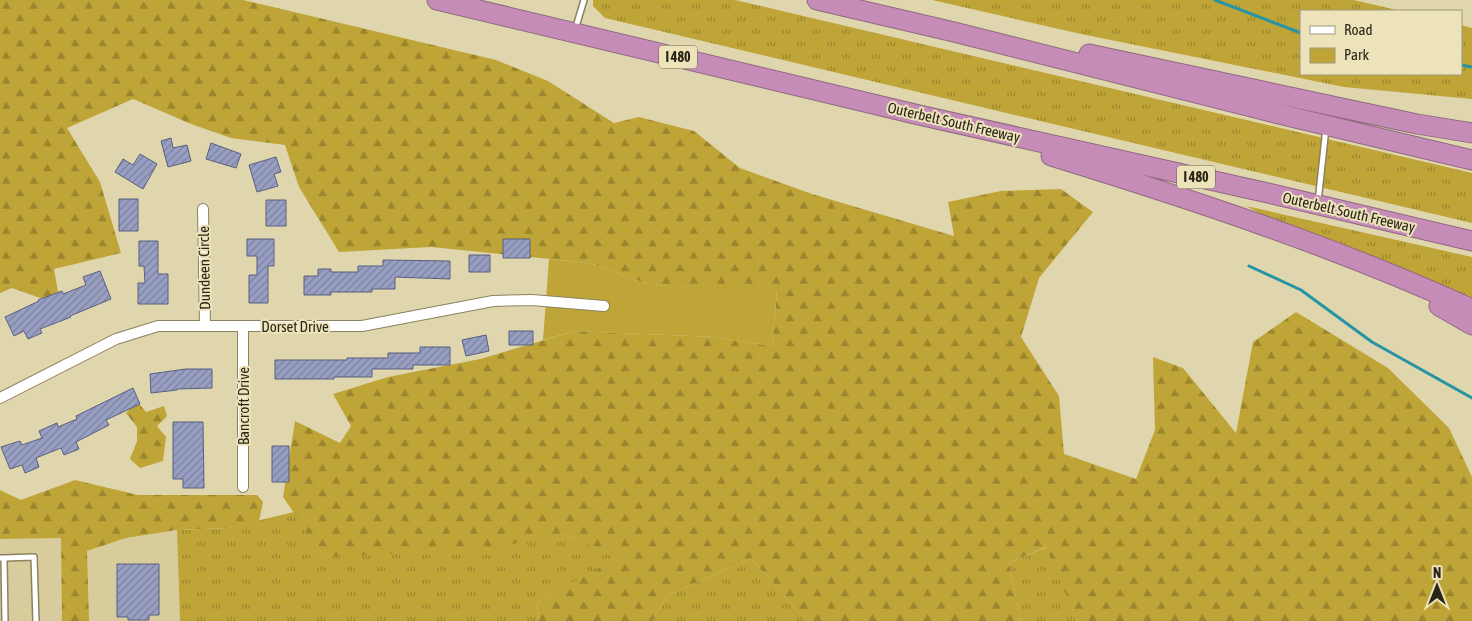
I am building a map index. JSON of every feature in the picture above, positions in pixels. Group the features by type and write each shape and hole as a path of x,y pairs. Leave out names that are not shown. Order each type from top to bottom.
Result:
{"highway":[{"name":"Outerbelt South Freeway","path":"437,0 919,114 1472,240"},
{"path":"817,0 1472,160"},
{"path":"954,32 1072,50 1417,124 1472,133"},
{"path":"919,114 1179,195 1347,256 1472,309"},
{"path":"1291,236 1393,283 1472,325"}],"street":[{"name":"Dundeen Circle","path":"203,209 205,326"},
{"name":"Dorset Drive","path":"0,398 116,339 158,326 362,326 493,301 532,300 604,306"},
{"name":"Bancroft Drive","path":"243,326 243,487"}],"lane":[{"path":"574,32 584,0"},
{"path":"1318,204 1326,125"},
{"path":"5,621 2,558 34,557 36,621"}],"shaded area":[{"path":"177,530 180,621 89,621 87,551 126,538"},
{"path":"61,538 62,621 0,621 0,539"}],"green space":[{"path":"0,0 243,0 496,60 548,81 614,123 639,117 694,131 740,168 812,194 954,236 948,202 1001,191 1061,189 1093,212 1039,278 1021,337 1059,396 1064,454 1136,479 1155,430 1153,357 1183,368 1236,433 1253,342 1296,312 1388,368 1449,428 1472,477 1472,621 1077,621 1046,547 1009,563 1021,621 806,621 751,558 667,596 652,621 539,621 537,603 620,556 561,534 493,548 324,557 283,497 295,421 340,443 351,426 333,394 388,377 480,359 575,331 714,337 772,346 777,291 650,285 589,263 431,247 339,252 299,187 285,145 231,138 191,124 133,99 67,128 100,182 121,253 54,269 58,292 43,299 12,288 0,293"},
{"path":"593,0 735,0 1472,173 1472,223 605,18 593,6"},
{"path":"932,0 1354,0 1397,10 1300,10 1300,75 1462,75 1462,25 1472,28 1472,99 1344,87 1081,34"},
{"path":"1246,206 1472,257 1472,301 1268,218"},
{"path":"549,259 589,263 650,285 777,290 772,346 714,337 575,331 543,340"},
{"path":"137,401 146,412 164,406 167,416 157,426 166,437 163,461 140,468 130,459 137,441 137,427 126,413"},
{"path":"75,480 138,495 257,495 263,502 259,521 226,528 177,530 126,538 87,551 89,621 62,621 61,538 0,539 0,490 21,500"},
{"path":"294,512 324,557 561,534 621,556 537,603 539,621 180,621 177,530 226,528"},
{"path":"1047,547 1077,621 1021,621 1009,563"},
{"path":"751,558 806,621 652,621 667,596"}],"building":[{"path":"171,138 173,148 187,145 191,161 168,167 161,141"},
{"path":"211,143 241,154 236,168 206,159"},
{"path":"140,154 157,164 143,189 115,172 123,159 133,165"},
{"path":"276,157 281,172 274,174 278,186 257,192 249,165"},
{"path":"119,199 138,199 138,231 119,231"},
{"path":"266,200 286,200 286,226 266,226"},
{"path":"247,239 274,239 274,266 268,266 268,303 249,303 249,275 257,275 257,256 247,256"},
{"path":"503,239 530,239 530,258 503,258"},
{"path":"139,241 158,241 158,274 168,274 168,304 138,304 138,283 145,283 144,266 139,266"},
{"path":"469,255 490,255 490,272 469,272"},
{"path":"383,260 450,261 450,279 395,277 395,289 372,289 372,292 331,292 331,295 304,295 304,276 318,276 318,269 331,269 331,272 358,272 358,266 383,266"},
{"path":"100,271 111,299 40,329 42,333 28,339 24,331 14,336 5,317 38,300 62,291 63,294 86,285 83,277"},
{"path":"509,331 533,331 533,345 509,345"},
{"path":"486,335 489,351 466,356 462,340"},
{"path":"420,347 450,347 450,365 413,365 413,369 372,369 372,377 275,379 275,360 388,358 388,353 420,353"},
{"path":"186,369 212,369 212,388 177,389 151,393 150,374"},
{"path":"133,388 140,404 106,420 109,425 76,442 79,449 64,455 61,448 36,458 39,467 25,473 22,465 10,469 1,447 20,441 22,445 42,438 39,431 57,423 58,427 77,419 76,416"},
{"path":"173,422 203,422 204,488 183,488 183,479 173,479"},
{"path":"272,446 289,446 289,482 272,482"},
{"path":"117,564 159,564 159,615 149,615 149,620 128,620 128,617 117,617"}],"waterway":[{"path":"1215,0 1300,33"},
{"path":"1462,65 1472,67"},
{"path":"1249,266 1301,290 1372,342 1472,398"}]}
